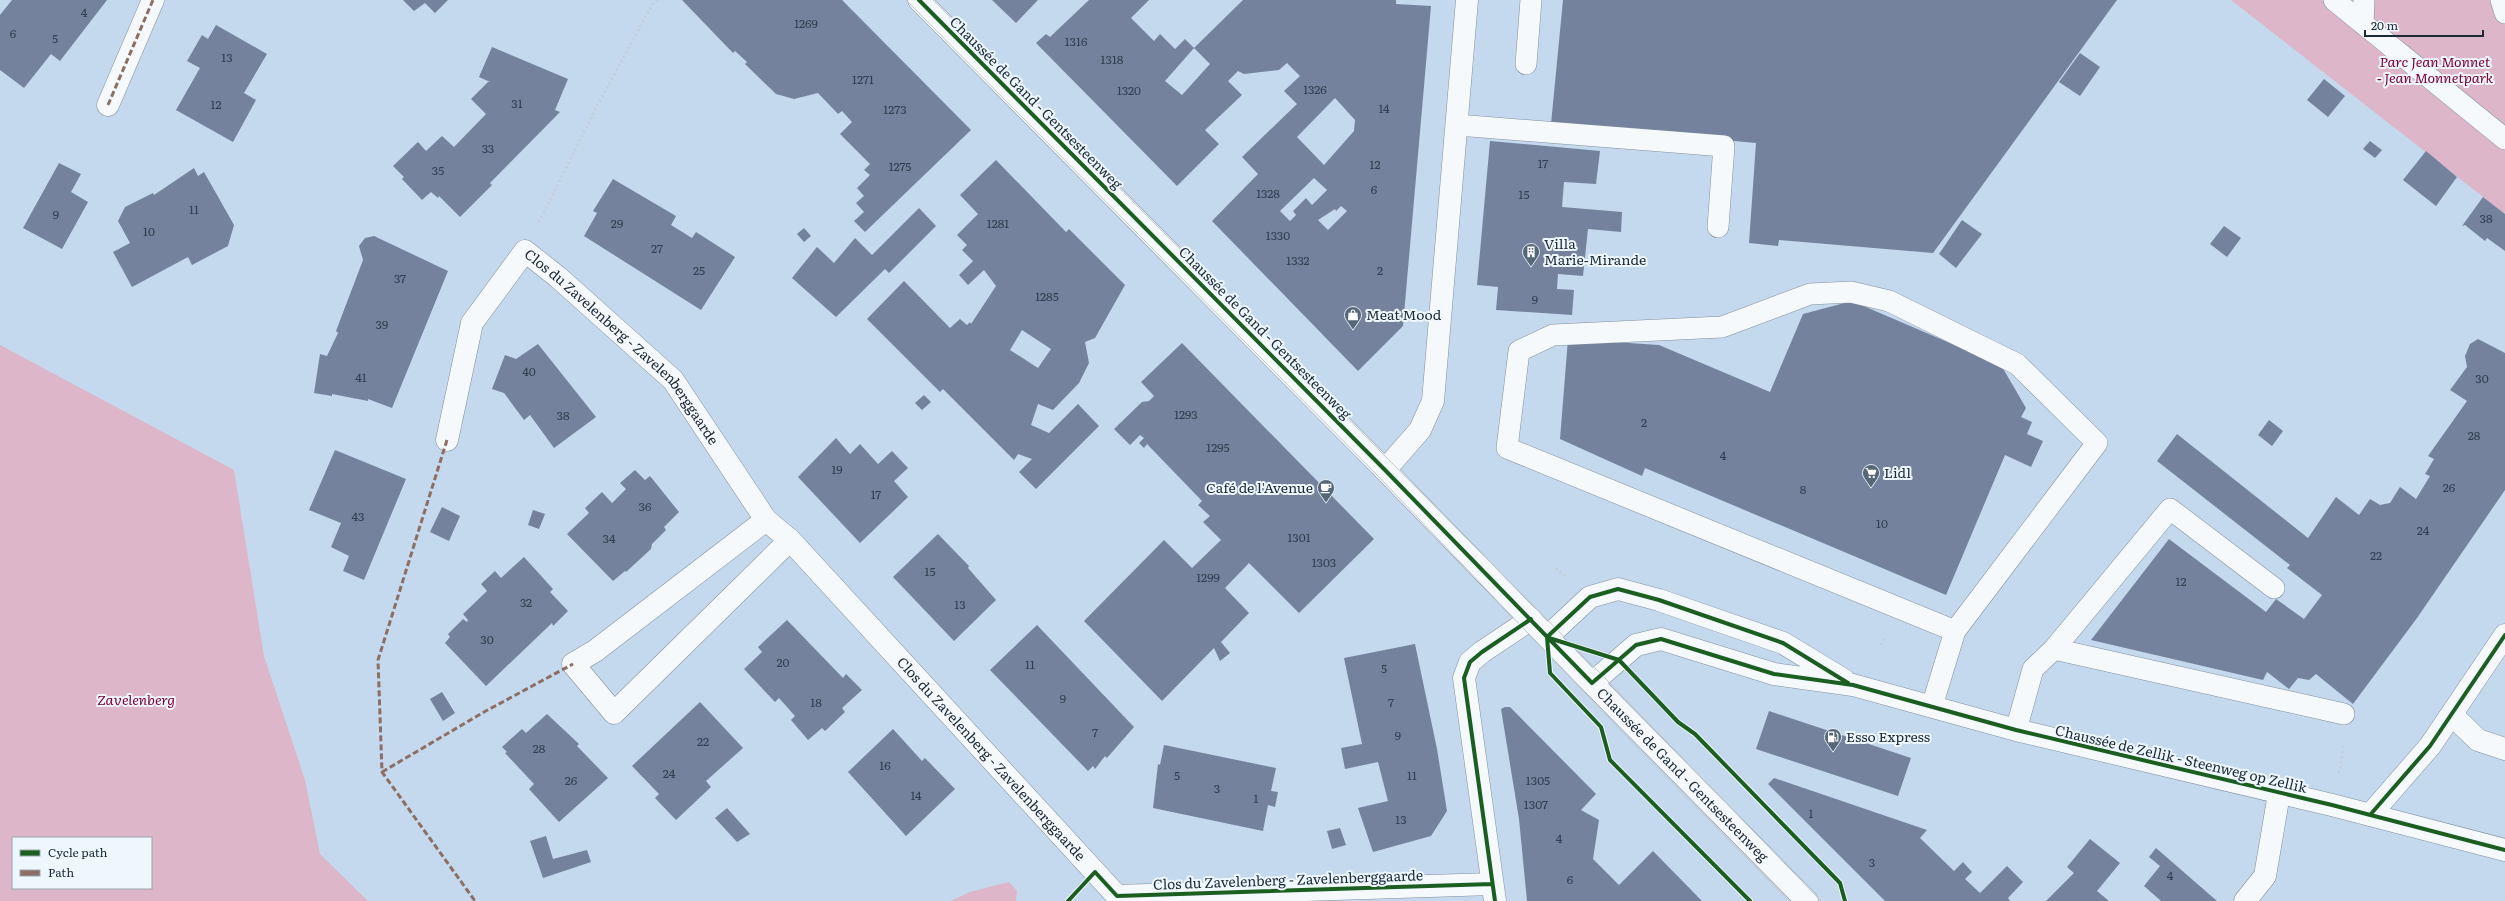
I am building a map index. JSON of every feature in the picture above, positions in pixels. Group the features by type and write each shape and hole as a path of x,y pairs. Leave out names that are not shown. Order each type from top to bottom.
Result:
{"street":[{"path":"108,105 124,63 153,0"},
{"name":"Chaussée de Gand - Gentsesteenweg","path":"919,0 1385,470 1806,901"},
{"path":"1385,470 1420,430 1433,401 1467,0"},
{"name":"Clos du Zavelenberg - Zavelenberggaarde","path":"447,440 472,323 525,251 559,278 673,380 766,520 790,540 1117,896 1494,892"},
{"path":"766,520 596,651 573,664 614,713 790,540"},
{"name":"Chaussée de Zellik - Steenweg op Zellik","path":"1547,637 1590,597 1618,589 1659,600 1783,643 1853,685"},
{"path":"1494,892 1464,678 1470,662 1482,652 1531,619"},
{"path":"2370,815 2418,761 2452,715 2505,635"},
{"name":"Chaussée de Zellik - Steenweg op Zellik","path":"1592,683 1636,645 1661,639 1774,674 1853,685 2016,730 2370,815 2505,850"},
{"path":"2452,715 2478,740 2505,749"},
{"path":"2245,901 2265,876 2279,794"}],"lane":[{"path":"1526,64 1531,0"},
{"path":"2334,0 2505,140"},
{"path":"2363,24 2364,0"},
{"path":"2501,0 2505,13"},
{"path":"1457,125 1724,146 1718,227"},
{"path":"1932,706 1955,631 2097,442 2017,364 1889,301 1851,292 1810,294 1722,327 1552,335 1519,351 1507,448 1955,631"},
{"path":"2016,730 2033,669 2054,649 2170,509 2274,588"},
{"path":"2054,649 2344,714"}],"path":[{"path":"525,251 597,106 652,5 658,0"},
{"path":"1881,645 1885,634"}],"green space":[{"name":"Parc Jean Monnet - Jean Monnetpark","path":"2231,0 2505,0 2505,214"},
{"name":"Zavelenberg","path":"0,345 234,470 264,656 305,780 320,854 368,901 0,901"},
{"path":"1009,882 1017,891 1016,901 951,901 970,892"}],"building":[{"path":"12,0 107,0 60,61 51,54 24,88 0,70 0,15"},
{"path":"403,0 448,0 435,13 425,3 414,11"},
{"path":"682,0 842,0 971,130 865,232 854,221 864,212 856,203 864,196 857,188 870,175 864,170 870,164 840,134 852,122 842,111 838,114 818,93 794,99 776,94 745,64 747,62 735,51 733,53"},
{"path":"992,0 1038,0 1016,23"},
{"path":"1089,0 1149,0 1131,18 1154,41 1160,34 1175,49 1185,39 1194,48 1243,0 1396,0 1396,4 1431,6 1403,326 1358,371 1212,221 1258,174 1242,157 1297,104 1284,91 1300,76 1287,63 1279,70 1244,74 1238,71 1228,81 1242,95 1205,130 1219,144 1177,186 1036,43 1046,34 1050,37","holes":["1194,48 1210,64 1182,95 1165,81","1335,98 1355,120 1354,131 1324,165 1297,137","1314,178 1327,190 1312,205 1306,198 1293,211 1296,215 1290,221 1280,211","1341,206 1347,211 1328,230 1318,220 1335,209 1336,211"]},
{"path":"1563,0 2117,0 1933,253 1779,240 1778,246 1749,243 1756,143 1551,124"},
{"path":"216,25 267,54 244,93 256,100 233,142 176,110 200,68 187,61 202,35 208,39"},
{"path":"492,47 568,79 555,110 560,112 490,183 492,185 460,217 439,196 438,198 431,192 422,200 402,179 404,177 393,166 418,142 426,151 442,136 454,147 486,114 471,99 488,82 490,82 479,77"},
{"path":"2080,53 2100,67 2080,96 2059,82"},
{"path":"2324,79 2345,96 2328,117 2307,100"},
{"path":"1490,141 1600,151 1596,184 1564,182 1562,207 1622,212 1621,232 1588,229 1583,276 1558,274 1557,289 1574,290 1572,315 1496,310 1498,287 1477,285"},
{"path":"2370,141 2382,150 2375,158 2363,149"},
{"path":"2426,151 2457,177 2436,206 2403,180"},
{"path":"996,160 1066,232 1069,229 1125,285 1095,338 1085,342 1089,363 1079,383 1053,410 1038,404 1031,425 1049,433 1078,404 1099,426 1036,489 1019,472 1032,459 1018,454 1014,460 943,389 940,392 867,319 904,281 950,328 960,319 967,325 970,322 971,324 996,286 984,270 968,285 959,275 973,261 962,250 967,245 957,235 978,214 960,195","holes":["1022,330 1051,349 1038,368 1010,350"]},
{"path":"59,163 81,174 71,192 88,202 62,249 23,228"},
{"path":"194,168 198,176 204,172 234,225 228,246 192,265 188,257 132,287 113,252 130,243 118,221 125,207 153,193 154,195"},
{"path":"613,179 676,216 671,225 692,238 696,232 735,257 701,310 584,236 597,213 593,211"},
{"path":"2483,197 2505,214 2505,251 2487,238 2485,241 2465,225 2462,226"},
{"path":"919,208 936,226 889,273 885,269 836,317 792,278 817,247 834,263 855,238 872,255"},
{"path":"1962,220 1982,234 1956,268 1939,254"},
{"path":"2224,226 2241,238 2227,257 2210,244"},
{"path":"804,228 811,236 804,242 797,234"},
{"path":"374,236 448,271 392,408 368,399 368,401 332,394 332,396 314,393 320,354 327,356 338,333 336,331 363,260 359,246 365,238"},
{"path":"1852,301 2001,365 2026,408 2021,417 2032,422 2027,434 2043,441 2031,467 2005,455 1946,595 1645,468 1642,476 1560,439 1568,339 1659,345 1770,392 1803,314"},
{"path":"2478,339 2505,353 2505,490 2417,618 2353,704 2316,674 2309,680 2298,678 2289,689 2267,672 2263,680 2091,640 2169,539 2266,612 2276,599 2304,619 2322,595 2287,568 2290,565 2157,461 2177,434 2308,538 2336,497 2359,515 2370,499 2380,505 2390,503 2400,487 2416,499 2430,476 2425,474 2434,459 2428,456 2467,401 2450,390 2467,367 2465,356 2470,344"},
{"path":"1182,343 1374,539 1299,613 1249,563 1225,588 1249,613 1221,642 1230,653 1220,661 1214,648 1162,701 1084,621 1164,540 1192,568 1221,540 1203,522 1210,516 1198,505 1202,501 1147,444 1144,448 1139,443 1144,438 1140,435 1130,445 1114,429 1142,402 1149,401 1154,396 1141,382"},
{"path":"538,344 596,417 554,448 530,415 524,420 504,393 492,389 505,355 516,359"},
{"path":"924,395 931,402 922,410 915,403"},
{"path":"2269,420 2283,431 2272,446 2258,435"},
{"path":"836,438 850,454 860,444 878,464 892,451 908,468 894,481 908,497 860,543 798,477"},
{"path":"335,450 406,479 364,580 343,571 349,556 331,547 341,523 309,510"},
{"path":"635,470 645,480 650,476 679,512 664,527 666,530 652,544 651,549 626,572 625,571 613,581 567,534 589,513 585,508 602,492 612,503 626,489 620,483"},
{"path":"442,507 460,516 449,541 430,532"},
{"path":"533,510 545,514 539,529 528,525"},
{"path":"938,534 969,566 968,568 996,600 954,641 893,577"},
{"path":"524,557 553,589 550,592 568,611 553,626 552,623 486,686 445,643 450,637 448,634 463,619 467,622 468,620 463,614 487,591 481,584 495,571 501,578"},
{"path":"787,620 843,678 846,674 862,690 842,708 845,712 825,731 822,728 808,740 791,720 795,716 779,698 775,702 744,669 762,652 758,647"},
{"path":"1037,625 1134,727 1107,758 1105,756 1095,769 1093,766 1088,771 990,670"},
{"path":"1415,644 1437,749 1447,811 1431,836 1373,852 1358,808 1388,801 1378,762 1345,769 1341,748 1362,744 1344,658"},
{"path":"442,692 455,713 443,721 430,699"},
{"path":"700,702 743,748 706,781 711,787 676,820 655,798 659,794 632,766"},
{"path":"1510,707 1596,794 1581,810 1599,820 1593,859 1619,885 1653,851 1702,901 1527,901 1519,819 1501,709"},
{"path":"1769,711 1911,758 1898,796 1756,749"},
{"path":"547,714 579,744 577,746 608,778 559,822 529,789 534,784 505,753 507,752 502,747 522,729 526,733"},
{"path":"893,729 922,761 925,758 955,789 906,836 848,772"},
{"path":"1164,745 1276,768 1271,791 1278,792 1275,807 1268,805 1263,831 1153,808 1158,764 1160,765"},
{"path":"1774,778 1927,830 1920,838 1954,871 1963,862 1972,872 1965,879 1980,893 2007,866 2023,882 2008,898 2010,901 1885,901 1768,784"},
{"path":"727,808 750,834 737,842 715,818"},
{"path":"1340,828 1346,845 1332,849 1327,831"},
{"path":"546,836 553,859 587,850 591,862 543,878 530,841"},
{"path":"2090,839 2120,863 2097,891 2109,901 2046,901 2074,873 2067,867"},
{"path":"2156,848 2217,901 2161,901 2144,886 2160,866 2149,857"}],"tram line":[{"path":"906,0 1378,476 1630,740 1789,901"},
{"path":"933,0 1602,675 1821,901"}],"marked path":[{"path":"108,105 153,0"},
{"path":"447,440 378,660 382,772 475,901"},
{"path":"382,772 484,712 573,664"}],"cycle path":[{"path":"919,0 1385,470 1592,683 1636,645 1661,639 1774,674 1853,685 2016,730 2332,805 2505,850"},
{"path":"1547,637 1590,597 1618,589 1659,600 1783,643 1848,683"},
{"path":"1495,901 1464,678 1470,662 1482,652 1531,619"},
{"path":"2370,815 2430,746 2505,635"},
{"path":"1547,637 1550,673 1601,727 1610,760 1750,901"},
{"path":"1549,638 1619,660 1678,722 1695,734 1840,883 1845,901"},
{"path":"1068,901 1095,872 1117,896 1492,884"}],"place":[{"name":"Villa Marie-Mirande","path":"1531,267"},
{"name":"Meat Mood","path":"1353,330"},
{"name":"Lidl","path":"1871,488"},
{"name":"Café de l'Avenue","path":"1326,503"},
{"name":"Esso Express","path":"1833,752"}]}
